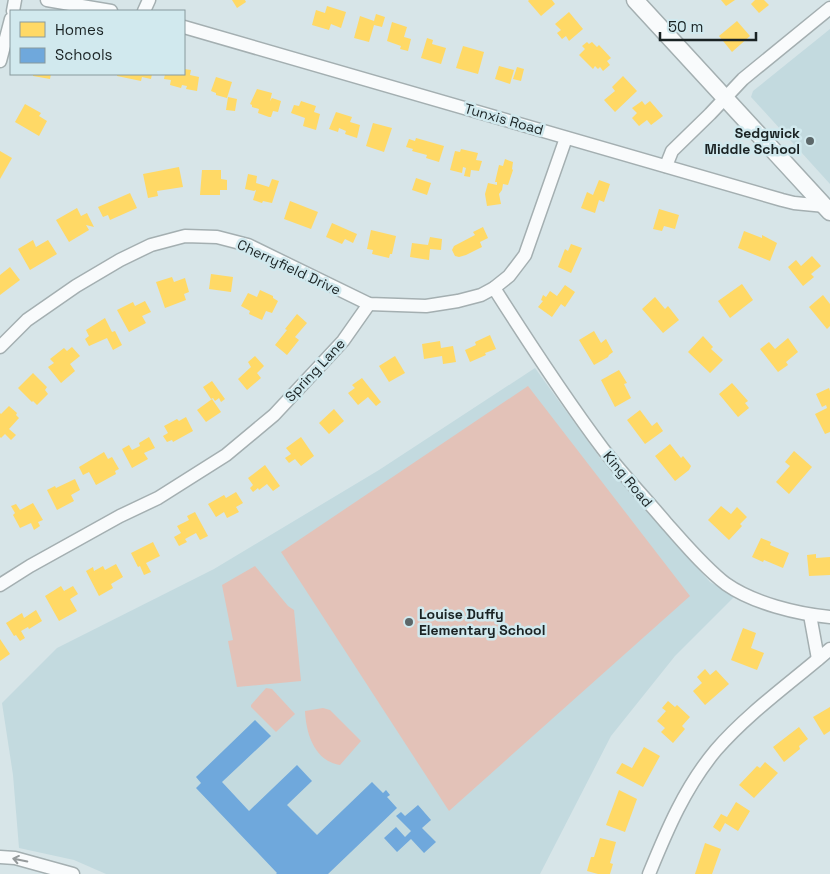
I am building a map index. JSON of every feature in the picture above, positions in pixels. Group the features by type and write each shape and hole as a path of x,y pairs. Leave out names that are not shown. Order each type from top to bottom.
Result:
{"main road":[{"path":"635,0 827,209"}],"street":[{"path":"47,0 104,10"},
{"path":"666,166 672,151 743,79 830,8"},
{"path":"0,61 10,23"},
{"name":"Tunxis Road","path":"185,27 794,203 827,209"},
{"path":"370,304 426,306 458,301 481,295 494,288 509,276 525,255 566,138"},
{"name":"Cherryfield Drive","path":"0,347 27,320 91,277 151,245 185,236 217,237 248,245 370,304"},
{"name":"King Road","path":"494,288 534,351 604,450 686,545 718,577 740,592 773,605 810,615 830,617"},
{"name":"Spring Lane","path":"0,585 112,520 158,498 226,456 274,414 343,341 370,304"},
{"path":"810,615 818,660"},
{"path":"650,874 673,816 694,780 716,750 742,723 830,649"},
{"path":"0,857 15,858 74,874"}],"shaded area":[{"name":"Sedgwick Middle School","path":"830,29 830,184 751,97 753,91"},
{"name":"Louise Duffy Elementary School","path":"535,368 600,458 710,582 735,596 675,656 611,736 540,874 106,874 74,860 19,848 13,775 2,703 57,648 214,569 379,470"},
{"path":"528,386 690,596 449,811 281,552"},
{"path":"255,566 288,606 294,610 301,681 237,687 228,641 233,640 222,585"},
{"path":"266,688 272,689 295,714 276,732 251,707"},
{"path":"323,708 330,710 361,741 340,765 324,758 318,752 313,745 307,728 305,711"}],"building: Homes":[{"path":"232,0 245,0 246,2 237,8"},
{"path":"529,0 552,0 555,4 541,16"},
{"path":"721,0 735,0 726,6"},
{"path":"755,0 764,0 769,5 759,13 751,4"},
{"path":"327,6 346,12 341,28 331,24 329,30 312,25 316,10 325,13"},
{"path":"569,12 583,29 569,41 566,36 562,39 557,33 561,30 555,24"},
{"path":"376,14 385,17 382,27 374,25 369,42 354,38 360,16 374,21"},
{"path":"737,21 750,36 732,52 719,36"},
{"path":"392,22 407,27 404,37 411,39 408,51 400,49 401,46 387,41"},
{"path":"427,38 433,40 432,44 446,48 441,64 421,58"},
{"path":"587,42 589,44 592,42 597,47 599,45 611,58 607,61 610,65 603,71 600,67 598,69 595,66 593,69 579,55 585,49 582,46"},
{"path":"463,46 484,52 478,74 456,68"},
{"path":"499,66 514,70 510,84 495,79"},
{"path":"517,67 524,69 521,81 513,79"},
{"path":"185,69 191,70 190,75 199,77 197,91 186,89 187,86 182,85 181,88 170,85 171,80 164,79 165,75 185,75"},
{"path":"33,75 51,75 50,79"},
{"path":"152,75 151,79 142,77 141,81 117,76"},
{"path":"623,76 637,91 615,112 604,100 615,91 612,87"},
{"path":"216,77 232,82 227,98 216,95 216,93 211,91"},
{"path":"257,89 272,93 270,101 272,98 281,101 278,112 273,111 271,117 258,113 259,109 252,107 250,104"},
{"path":"228,97 237,99 235,111 226,110"},
{"path":"301,101 316,106 314,112 320,114 316,130 303,126 305,118 291,113 294,105 299,106"},
{"path":"642,101 645,105 650,101 663,116 651,125 647,120 639,126 632,118 637,113 632,108"},
{"path":"25,104 41,113 39,116 47,121 39,136 15,122"},
{"path":"336,112 352,117 350,122 360,125 357,138 345,134 346,131 339,128 338,132 329,129"},
{"path":"373,123 392,128 384,152 366,146"},
{"path":"416,138 444,146 439,162 426,158 427,155 412,151 413,149 406,147 409,139 415,141"},
{"path":"461,149 478,153 476,160 482,161 479,171 471,170 470,177 464,176 466,168 463,167 462,173 450,170 455,151 460,152"},
{"path":"0,151 12,158 0,179"},
{"path":"505,159 513,162 513,170 508,185 503,184 499,194 501,204 487,206 485,194 488,183 497,185 497,182 495,182 499,165 503,166"},
{"path":"179,167 183,187 157,191 158,196 148,198 143,174"},
{"path":"202,170 221,170 221,179 227,180 227,190 220,190 220,195 200,195"},
{"path":"248,174 257,176 256,183 269,187 272,179 279,181 272,203 263,201 262,203 253,200 256,190 245,189"},
{"path":"416,178 431,183 427,195 412,190"},
{"path":"599,180 610,184 604,202 599,200 595,213 581,208 587,192 593,195"},
{"path":"130,193 137,208 110,220 108,215 103,217 98,207"},
{"path":"290,201 318,212 311,229 284,219"},
{"path":"77,208 81,216 87,213 94,227 86,225 89,230 69,242 56,220"},
{"path":"659,209 679,215 675,229 664,226 662,231 653,229"},
{"path":"332,223 357,234 353,243 345,239 342,244 326,237"},
{"path":"483,227 488,238 480,242 482,247 466,255 455,256 452,250 454,246 475,235 473,232"},
{"path":"371,230 396,236 392,254 390,254 389,258 372,254 373,250 367,249"},
{"path":"744,231 762,238 762,235 777,243 770,261 738,248"},
{"path":"430,237 442,239 441,250 430,249 429,260 410,257 412,243 428,245"},
{"path":"33,240 36,247 48,240 57,254 30,270 18,249"},
{"path":"571,244 582,248 571,273 558,267 565,249 568,251"},
{"path":"812,256 821,266 811,274 814,277 803,286 788,267 796,260 801,266"},
{"path":"10,267 20,280 0,295 0,275"},
{"path":"211,274 233,277 231,292 209,289"},
{"path":"172,277 174,282 185,278 189,292 184,294 186,300 165,308 156,282"},
{"path":"742,284 753,300 730,318 718,301"},
{"path":"565,285 575,292 565,307 561,304 552,317 538,307 543,301 541,300 543,295 546,297 550,291 557,296"},
{"path":"260,290 273,296 278,301 272,313 266,311 262,320 249,314 250,311 241,306 248,293 257,297"},
{"path":"823,295 830,304 830,326 827,329 809,307"},
{"path":"655,297 665,309 668,306 679,320 663,333 642,309"},
{"path":"145,301 151,312 142,316 146,323 129,332 117,310 133,302 135,306"},
{"path":"297,314 307,323 295,337 299,340 287,355 275,345"},
{"path":"105,318 112,332 115,331 122,345 113,350 107,338 89,346 85,339 89,336 86,330"},
{"path":"594,331 601,343 606,339 613,352 594,365 579,340"},
{"path":"490,335 496,349 470,362 465,350 476,345 475,342"},
{"path":"703,336 713,347 711,349 723,360 710,373 688,352"},
{"path":"788,338 798,352 786,362 788,365 778,372 760,349 769,342 775,349"},
{"path":"440,341 441,348 453,346 456,362 443,364 442,356 424,359 422,344"},
{"path":"72,347 80,356 70,364 75,371 61,383 48,367 54,363 50,359 64,348 67,351"},
{"path":"255,356 264,366 257,373 261,378 247,390 238,379 251,367 248,362"},
{"path":"395,356 405,373 389,382 379,366"},
{"path":"619,370 627,383 624,384 631,398 615,407 601,380"},
{"path":"33,373 47,387 45,390 48,394 37,405 18,388"},
{"path":"362,378 381,402 376,406 368,397 358,405 348,393 355,388 352,385"},
{"path":"212,381 225,399 221,402 219,398 215,401 213,398 211,399 203,387"},
{"path":"732,383 748,401 745,403 749,408 738,417 719,394"},
{"path":"829,388 830,432 825,434 815,414 827,408 826,405 822,407 816,394"},
{"path":"212,399 221,412 206,422 197,410"},
{"path":"9,406 17,413 16,415 19,418 9,429 16,435 11,440 5,434 0,437 0,413"},
{"path":"334,409 344,421 329,434 319,423"},
{"path":"640,410 652,426 657,422 663,431 645,444 627,420"},
{"path":"186,417 193,431 173,442 172,440 167,442 163,436 168,433 164,426 177,419 179,421"},
{"path":"149,437 155,448 144,453 148,459 132,468 122,449 129,445 132,450 140,446 139,443"},
{"path":"301,437 314,456 301,466 295,459 289,463 285,458 291,454 286,448"},
{"path":"670,444 681,458 683,456 691,466 689,470 675,481 655,456"},
{"path":"794,451 812,467 789,494 776,482 790,466 785,462"},
{"path":"104,452 108,459 112,457 119,469 115,471 116,474 96,485 89,472 83,475 79,467"},
{"path":"265,465 280,486 273,491 267,484 253,492 250,488 253,485 248,478"},
{"path":"75,479 80,490 71,495 74,501 57,510 47,490"},
{"path":"236,492 243,503 236,507 239,512 227,518 224,512 216,517 208,504 224,495 226,498"},
{"path":"33,503 43,520 38,522 40,526 34,530 31,523 20,528 13,515 15,513 11,506 16,504 20,510"},
{"path":"721,506 731,514 737,507 747,517 740,524 742,526 729,540 708,520"},
{"path":"195,512 208,536 200,540 196,533 185,539 187,542 179,546 174,537 181,533 177,526 189,520 187,516"},
{"path":"761,538 771,542 770,545 789,553 783,568 752,557"},
{"path":"153,542 160,556 146,563 151,572 144,575 131,553"},
{"path":"816,554 816,558 830,557 830,575 809,576 807,555"},
{"path":"116,564 123,577 111,584 113,588 99,596 86,571 93,567 94,571 103,566 105,570"},
{"path":"61,586 64,591 73,586 78,594 70,599 77,611 59,621 45,596"},
{"path":"36,610 42,621 29,629 28,627 21,631 25,638 20,641 16,635 14,636 6,623 22,613 24,618"},
{"path":"743,628 756,633 751,648 764,653 757,670 731,660"},
{"path":"0,639 10,654 0,661"},
{"path":"705,669 710,675 716,670 729,684 705,705 693,691 702,683 697,677"},
{"path":"668,701 675,707 677,705 690,717 682,726 685,729 673,743 661,732 665,728 657,721 666,711 662,708"},
{"path":"830,707 830,731 824,735 813,717"},
{"path":"799,727 808,739 799,746 800,749 784,762 773,747"},
{"path":"644,747 660,756 643,787 616,773 622,763 632,768"},
{"path":"765,762 778,773 754,798 739,785 757,766 760,768"},
{"path":"619,790 637,799 625,832 606,825"},
{"path":"736,802 750,811 738,831 725,823 720,832 713,827 721,814 727,817"},
{"path":"600,838 616,842 610,863 613,864 610,874 598,874 587,871"},
{"path":"705,843 721,849 712,874 695,874"}],"building: Schools":[{"path":"255,720 271,736 222,782 249,811 297,765 312,781 287,805 317,835 372,782 383,793 386,790 390,795 387,797 397,808 328,874 276,874 196,788 201,783 196,777"},
{"path":"418,805 431,820 422,828 436,842 424,853 411,839 397,852 384,838 396,827 405,837 411,831 396,816 401,812 405,816"}],"place":[{"name":"Sedgwick Middle School","path":"810,141"},
{"name":"Louise Duffy Elementary School","path":"409,622"}]}
